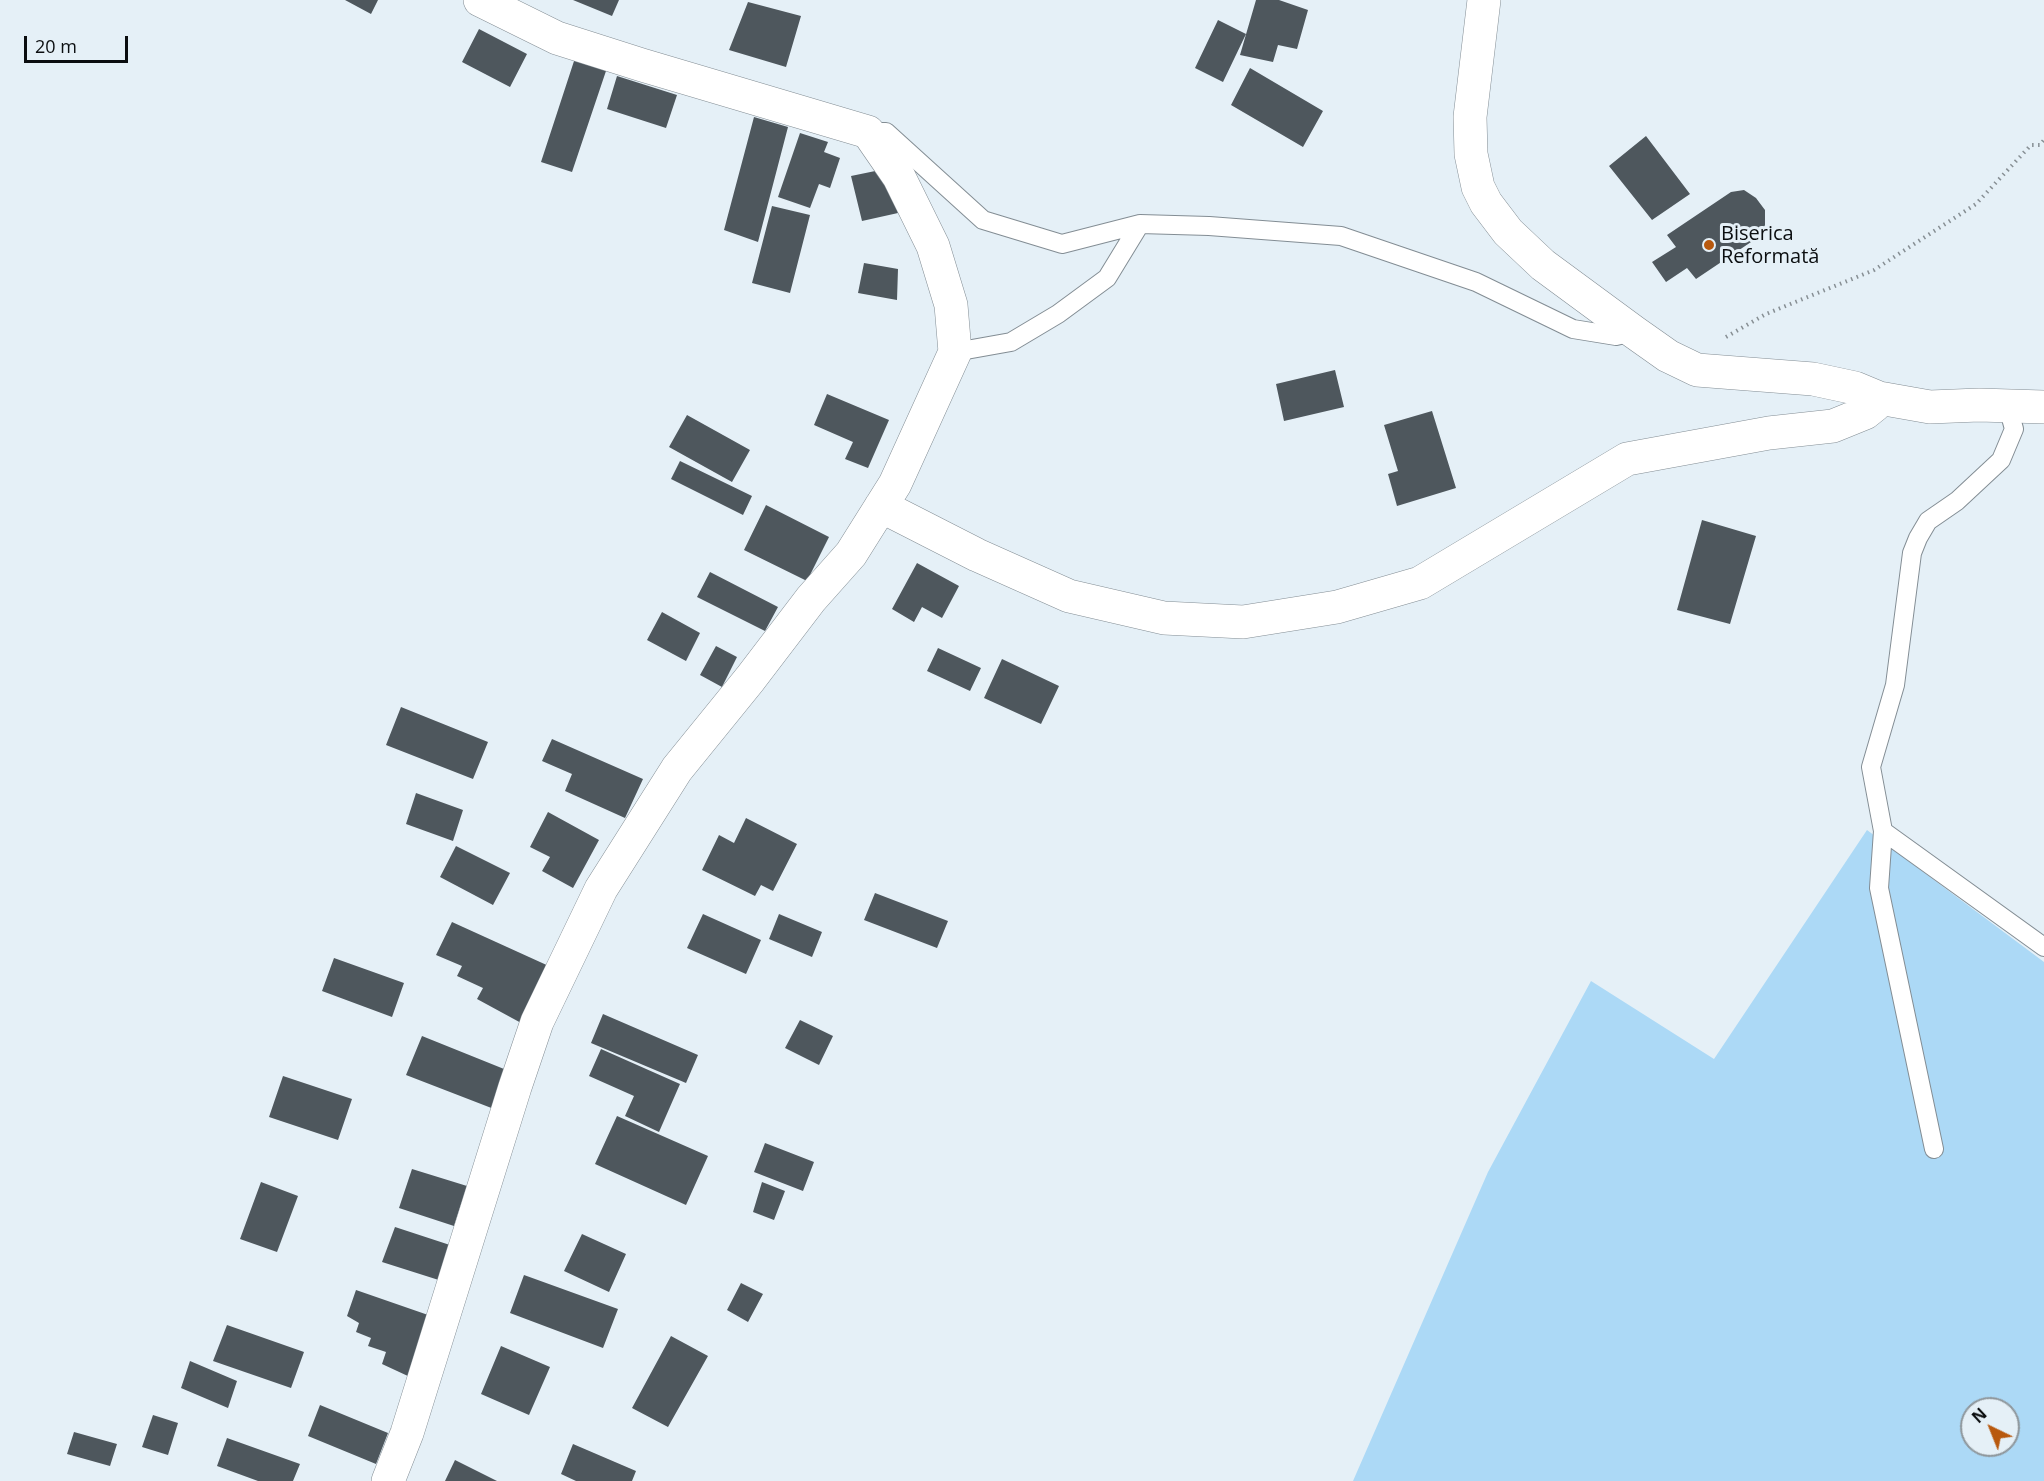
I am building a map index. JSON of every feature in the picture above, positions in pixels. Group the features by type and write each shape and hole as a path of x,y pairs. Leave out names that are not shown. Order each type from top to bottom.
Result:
{"street":[{"path":"388,1481 407,1433 537,1022 601,889 677,769 750,679 811,598 850,554 895,484 955,352 951,305 933,246 899,177 868,132 557,38 480,0"},
{"path":"1484,0 1470,117 1471,154 1478,187 1486,204 1508,232 1543,265 1634,332 1668,356 1697,370 1813,379 1855,388 1879,398 1930,407 1979,405 2044,407"},
{"path":"881,506 977,555 1069,596 1164,618 1243,622 1337,607 1420,583 1627,459 1769,433 1833,426 1865,412 1875,405 1879,398"}],"lane":[{"path":"868,132 886,132 983,220 1062,244 1140,224 1209,226 1341,236 1476,282 1573,329 1616,336 1634,332"},
{"path":"955,352 1011,342 1058,314 1107,278 1140,224"},
{"path":"1934,1149 1879,888 1883,831 1871,767 1895,685 1912,553 1928,521 1957,501 2001,460 2014,429 2008,407"},
{"path":"1883,831 2044,947"}],"path":[{"path":"1719,340 1766,314 1874,270 1976,204 2031,145 2040,145 2044,140"}],"shaded area":[{"path":"1867,830 2044,962 2044,1481 1353,1481 1488,1172 1591,981 1714,1059"}],"building":[{"path":"345,0 378,0 371,14"},
{"path":"573,0 619,0 612,16"},
{"path":"1256,0 1279,0 1308,10 1297,49 1278,45 1273,62 1240,55"},
{"path":"748,2 801,16 786,67 729,50"},
{"path":"1218,20 1246,34 1223,82 1195,68"},
{"path":"479,29 527,54 510,87 462,62"},
{"path":"575,58 607,68 572,172 541,162"},
{"path":"1250,68 1323,111 1303,147 1231,105"},
{"path":"617,76 677,95 666,128 607,109"},
{"path":"754,117 788,127 758,242 724,230"},
{"path":"800,133 828,142 824,152 840,158 830,188 819,184 810,208 778,197"},
{"path":"1646,136 1690,194 1652,220 1609,166"},
{"path":"885,169 898,213 862,221 851,176"},
{"path":"1744,190 1756,198 1765,210 1765,225 1760,236 1696,279 1687,268 1666,282 1652,262 1676,247 1667,235 1731,192"},
{"path":"772,206 810,215 790,293 752,283"},
{"path":"864,263 898,269 897,300 858,293"},
{"path":"1335,370 1344,407 1284,421 1276,384"},
{"path":"827,394 889,420 868,468 845,459 853,442 814,425"},
{"path":"1432,411 1456,488 1397,506 1388,474 1398,471 1384,425"},
{"path":"687,415 750,450 732,482 669,447"},
{"path":"680,461 752,496 743,515 671,479"},
{"path":"766,505 829,537 807,581 744,550"},
{"path":"1702,520 1756,536 1730,624 1677,610"},
{"path":"917,563 959,586 942,618 922,607 914,622 892,609"},
{"path":"710,572 778,607 765,631 697,597"},
{"path":"662,612 700,633 686,661 647,640"},
{"path":"716,646 737,657 722,687 700,675"},
{"path":"938,648 981,668 970,691 927,671"},
{"path":"1002,659 1059,686 1041,724 984,698"},
{"path":"401,707 488,742 473,779 386,745"},
{"path":"552,739 643,779 625,818 565,791 572,774 542,761"},
{"path":"416,793 463,810 453,841 406,824"},
{"path":"548,812 599,840 573,888 542,871 550,857 530,847"},
{"path":"746,818 797,844 773,891 761,885 755,896 702,870 719,835 734,843"},
{"path":"456,846 510,873 493,905 440,877"},
{"path":"875,893 948,921 937,948 864,920"},
{"path":"703,914 761,940 746,974 687,948"},
{"path":"779,914 822,932 812,957 769,939"},
{"path":"452,922 551,967 523,1024 477,999 483,988 457,976 462,966 436,955"},
{"path":"334,958 404,983 392,1017 322,991"},
{"path":"603,1014 698,1055 686,1083 591,1043"},
{"path":"800,1020 833,1036 819,1065 785,1048"},
{"path":"422,1036 509,1071 494,1109 406,1075"},
{"path":"601,1049 680,1084 659,1132 625,1116 634,1096 589,1076"},
{"path":"283,1076 352,1099 338,1140 269,1117"},
{"path":"617,1116 708,1156 686,1205 595,1164"},
{"path":"765,1143 814,1162 803,1191 754,1172"},
{"path":"412,1169 467,1186 454,1226 399,1208"},
{"path":"261,1182 298,1196 277,1252 240,1239"},
{"path":"762,1182 785,1191 774,1220 753,1212"},
{"path":"395,1227 456,1247 445,1282 382,1262"},
{"path":"582,1234 626,1254 609,1292 564,1271"},
{"path":"524,1275 618,1309 603,1348 510,1313"},
{"path":"741,1283 763,1294 748,1322 727,1310"},
{"path":"356,1290 431,1316 410,1377 382,1364 386,1352 368,1346 371,1338 356,1332 359,1323 347,1316"},
{"path":"227,1325 304,1352 291,1388 213,1361"},
{"path":"671,1336 708,1356 668,1427 632,1408"},
{"path":"501,1346 550,1367 529,1415 481,1394"},
{"path":"190,1361 237,1381 228,1408 181,1388"},
{"path":"320,1405 388,1433 376,1464 308,1436"},
{"path":"153,1415 178,1423 168,1455 142,1447"},
{"path":"74,1432 117,1444 110,1466 67,1454"},
{"path":"227,1438 300,1464 293,1481 258,1481 217,1466"},
{"path":"573,1444 636,1471 632,1481 576,1481 561,1474"},
{"path":"455,1460 497,1481 445,1481"}],"place":[{"name":"Biserica Reformată","path":"1709,245"}]}
